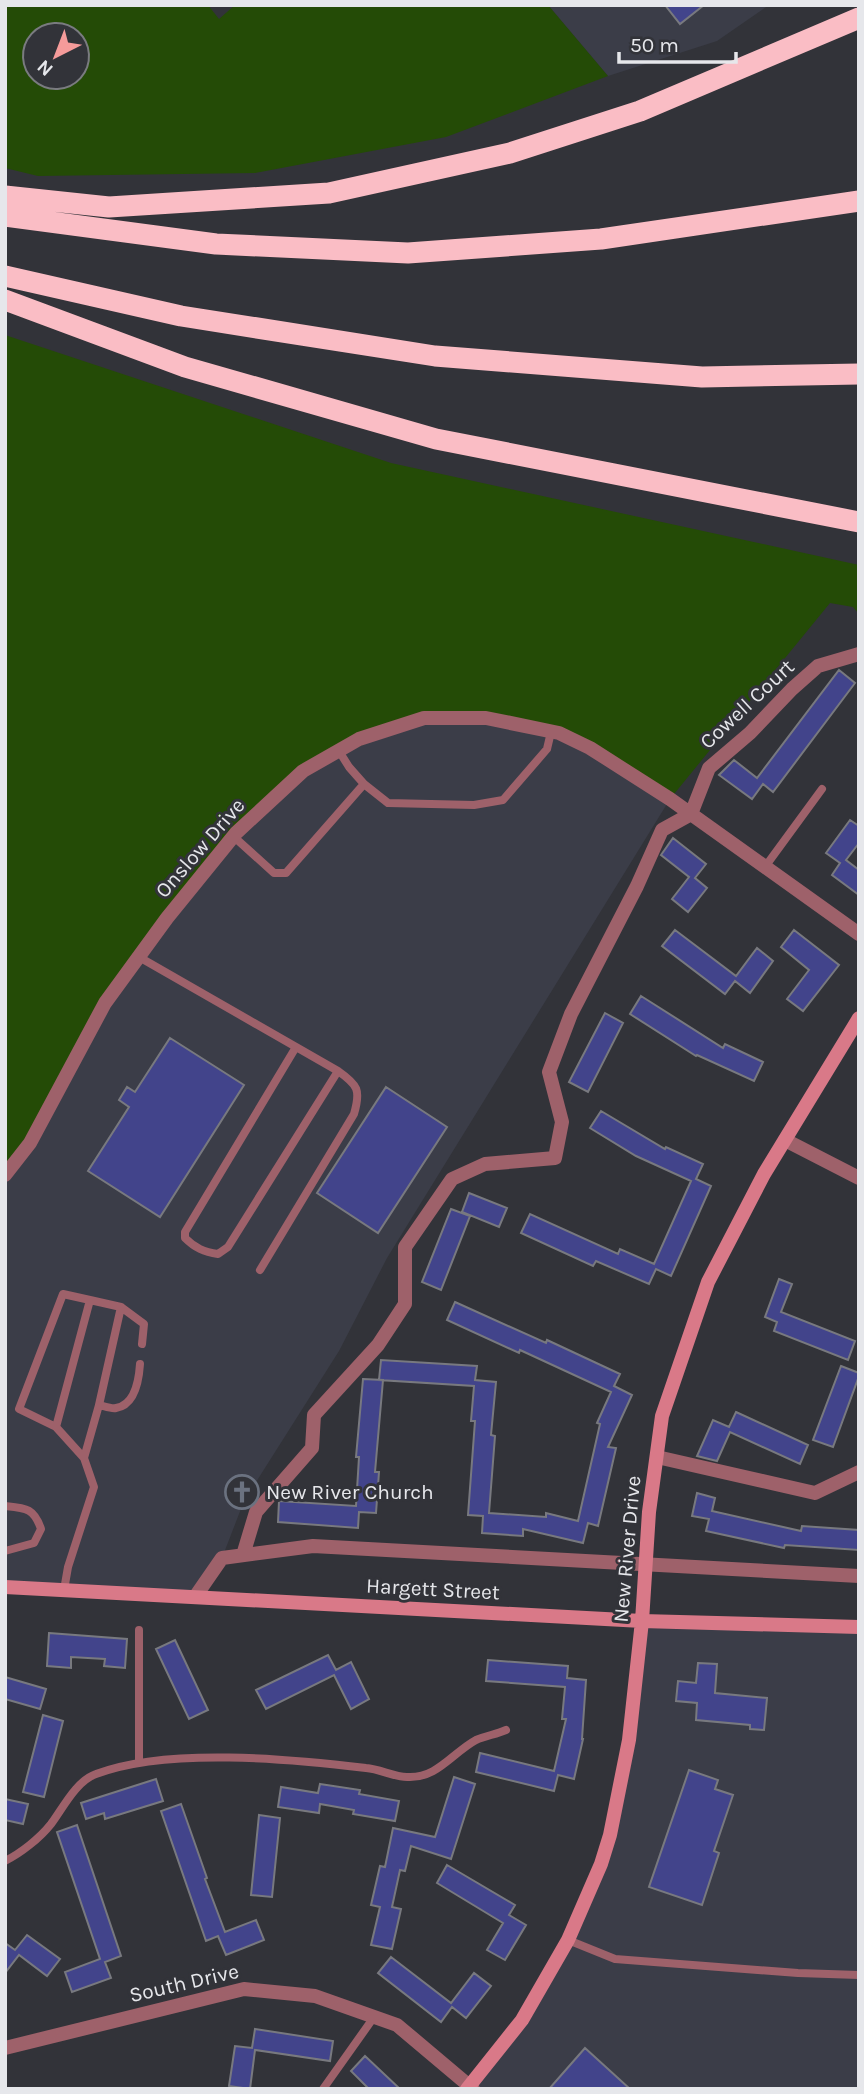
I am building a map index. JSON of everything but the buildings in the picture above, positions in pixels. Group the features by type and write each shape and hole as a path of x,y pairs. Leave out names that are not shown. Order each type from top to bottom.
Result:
{"highway":[{"path":"5,196 109,207 329,193 510,153 640,111 859,18"},
{"path":"5,216 216,244 408,253 601,239 859,201"},
{"path":"5,276 181,316 435,356 702,377 859,374"},
{"path":"5,300 185,367 436,439 859,522"}],"street":[{"name":"Cowell Court","path":"691,814 709,768 750,733 818,666 859,654"},
{"name":"Onslow Drive","path":"5,1175 30,1143 105,1003 167,918 233,836 303,771 359,739 424,719 486,718 551,732 590,748 691,814 859,934"},
{"path":"243,1555 256,1512 312,1448 314,1415 378,1345 405,1304 405,1247 452,1179 485,1164 555,1158 562,1122 548,1072 567,1025 662,830 691,814"},
{"name":"New River Drive","path":"470,2088 522,2020 568,1940 601,1864 610,1835 629,1740 642,1621 649,1512 662,1416 708,1282 764,1174 859,1018"},
{"path":"785,1140 859,1178"},
{"path":"657,1457 815,1493 859,1472"},
{"path":"195,1597 222,1558 313,1546 859,1576"},
{"name":"Hargett Street","path":"5,1587 642,1621 859,1627"},
{"name":"South Drive","path":"5,2048 244,1989 315,1996 397,2025 470,2088"}],"lane":[{"path":"339,751 364,784 387,803 474,805 503,800 547,749 551,732"},
{"path":"233,836 274,873 286,873 364,784"},
{"path":"765,867 822,789"},
{"path":"139,957 338,1071 357,1088 359,1097 354,1114 260,1270"},
{"path":"296,1047 185,1232 185,1238 193,1246 218,1254 228,1247 338,1071"},
{"path":"64,1590 68,1567 94,1486 84,1458 57,1427 19,1409 63,1294 121,1307 144,1324 142,1344"},
{"path":"57,1427 90,1300"},
{"path":"84,1458 121,1307"},
{"path":"99,1405 115,1408 125,1404 139,1384 140,1364"},
{"path":"5,1506 26,1508 37,1518 41,1530 34,1543 5,1551"},
{"path":"139,1630 139,1763"},
{"path":"5,1861 15,1856 48,1827 71,1795 92,1775 125,1764 200,1758 273,1760 369,1768 407,1777 427,1775 476,1740 506,1730"},
{"path":"568,1940 615,1959 859,1975"},
{"path":"323,2089 374,2017"}],"shaded area":[{"path":"548,5 769,5 717,41 608,76"},
{"path":"424,718 486,718 559,733 670,799 387,1258 339,1351 244,1501 222,1558 195,1597 5,1587 5,1175 105,1003 167,918 303,771"},
{"path":"642,1621 859,1627 859,2089 473,2089 568,1940 610,1835"}],"green space":[{"path":"5,5 208,5 219,19 235,5 548,5 608,76 446,137 255,173 38,176 5,168"},
{"path":"5,335 391,463 859,565 859,614 853,607 830,603 670,799 590,748 534,728 424,718 303,771 236,833 105,1003 5,1175"}],"place":[{"name":"New River Church","path":"242,1492"}]}
